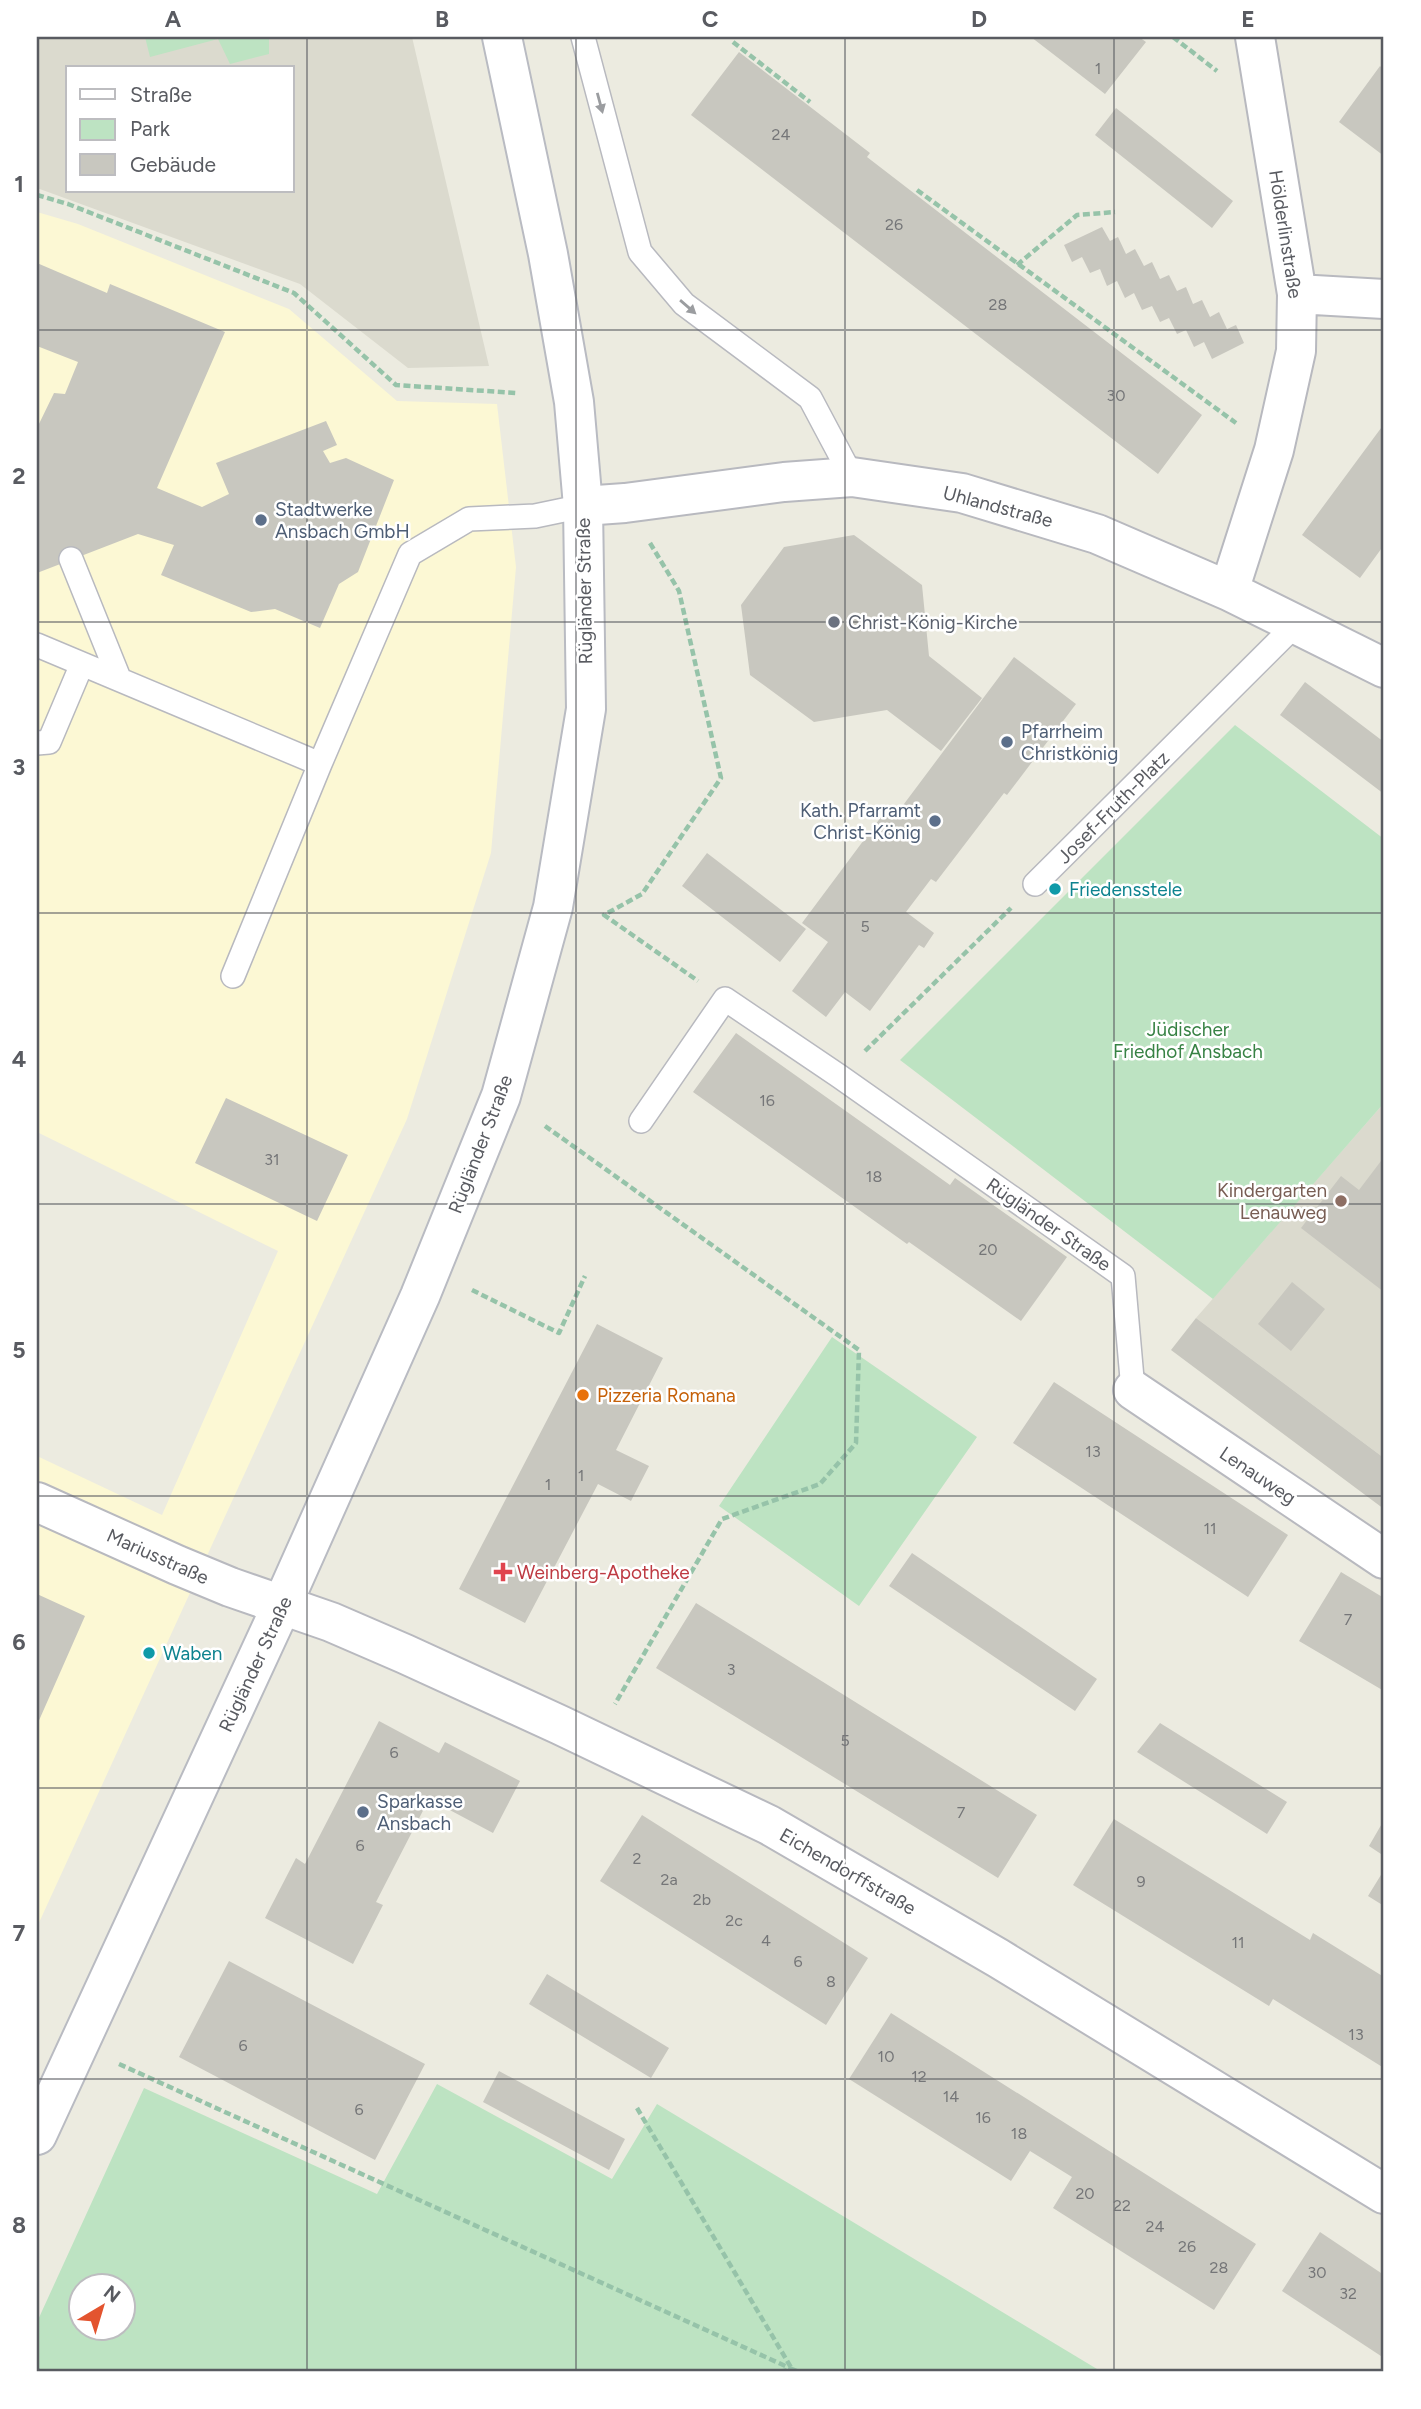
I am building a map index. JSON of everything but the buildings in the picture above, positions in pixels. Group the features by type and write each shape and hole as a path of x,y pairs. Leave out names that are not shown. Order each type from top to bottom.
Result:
{"street":[{"name":"Rügländer Straße","path":"37,2135 282,1605 420,1296 501,1096 553,907 586,709 583,506 572,389 545,242 502,37"},
{"name":"Hölderlinstraße","path":"1229,591 1274,450 1296,351 1297,294 1255,37"},
{"path":"1297,294 1384,299"},
{"name":"Uhlandstraße","path":"583,506 784,482 852,477 962,493 1097,534 1229,591 1384,668"},
{"name":"Lenauweg","path":"1133,1390 1384,1559"},
{"name":"Mariusstraße","path":"37,1502 187,1569 282,1605"},
{"name":"Eichendorffstraße","path":"282,1605 331,1622 393,1649 593,1741 781,1832 998,1958 1384,2194"}],"lane":[{"path":"583,37 640,252 684,304 810,398 852,477"},
{"path":"233,976 410,554 469,519 535,516 583,506"},
{"path":"71,559 119,678"},
{"name":"Josef-Fruth-Platz","path":"1035,884 1296,624"},
{"path":"37,645 320,764"},
{"path":"37,743 49,742 82,664"},
{"path":"641,1121 725,999"},
{"name":"Rügländer Straße","path":"725,999 1123,1276 1133,1390"}],"path":[{"path":"733,42 810,102"},
{"path":"917,190 1274,450"},
{"path":"37,195 68,204 294,293 396,385 516,393"},
{"path":"1017,265 1077,215 1115,212"},
{"path":"625,503 679,591 721,778 642,894 604,915 725,999"},
{"path":"839,1076 1035,884"},
{"path":"545,1126 859,1350 856,1443 820,1484 722,1519 593,1741"},
{"path":"472,1290 559,1333 585,1276"},
{"path":"119,2064 799,2372"},
{"path":"637,2108 792,2369"},
{"path":"780,2372 792,2369"}],"shaded area":[{"path":"37,37 412,37 489,366 408,368 300,284 37,188"},
{"path":"37,212 78,224 289,309 397,401 497,404 516,567 491,853 407,1119 37,1927 37,1456 162,1515 278,1251 37,1132"},
{"name":"Kindergarten Lenauweg","path":"1384,1103 1384,1458 1196,1318"}],"green space":[{"path":"145,37 269,37 269,54 230,64 218,39 150,57"},
{"name":"Jüdischer Friedhof Ansbach","path":"1235,725 1384,839 1384,1103 1213,1299 900,1060"},
{"path":"832,1337 977,1437 859,1606 719,1506"},
{"path":"437,2084 612,2179 657,2104 1102,2372 37,2372 37,2322 144,2088 377,2194"}],"place":[{"name":"Stadtwerke Ansbach GmbH","path":"261,520"},
{"name":"Christ-König-Kirche","path":"834,622"},
{"name":"Pfarrheim Christkönig","path":"1007,742"},
{"name":"Kath. Pfarramt Christ-König","path":"935,821"},
{"name":"Friedensstele","path":"1055,889"},
{"name":"Kindergarten Lenauweg","path":"1341,1201"},
{"name":"Pizzeria Romana","path":"583,1395"},
{"name":"Weinberg-Apotheke","path":"503,1572"},
{"name":"Waben","path":"149,1653"},
{"name":"Sparkasse Ansbach","path":"363,1812"}]}
